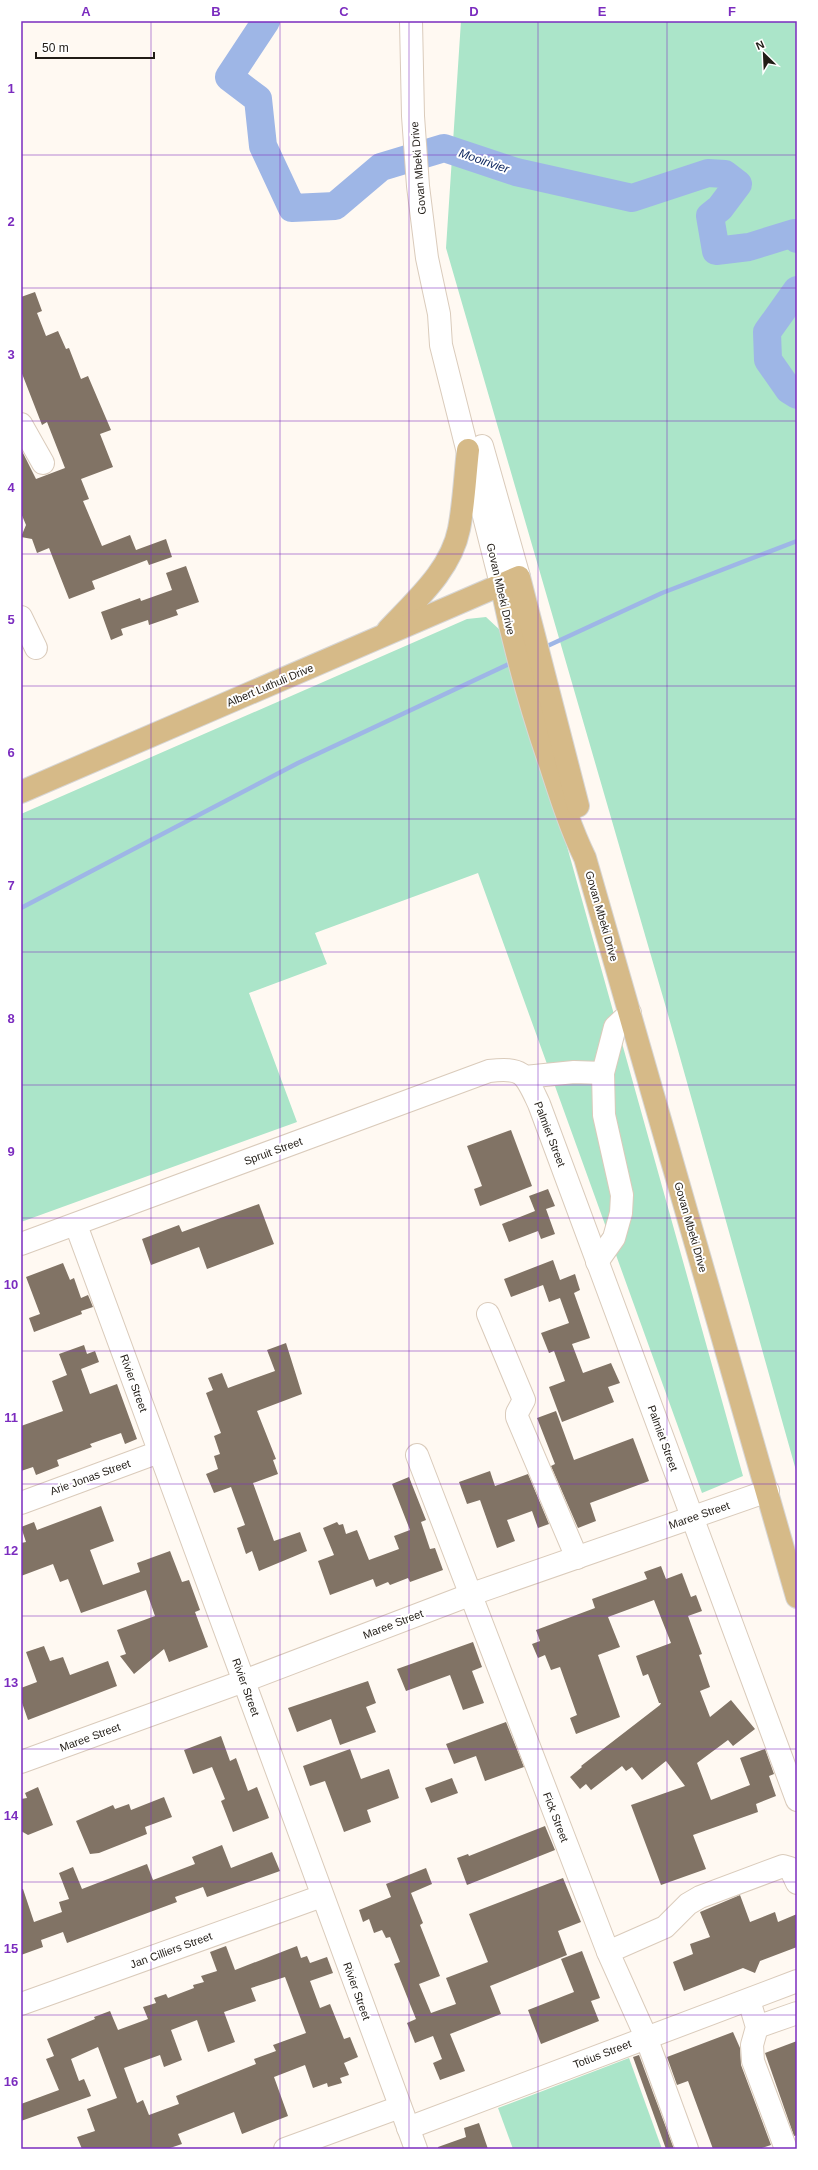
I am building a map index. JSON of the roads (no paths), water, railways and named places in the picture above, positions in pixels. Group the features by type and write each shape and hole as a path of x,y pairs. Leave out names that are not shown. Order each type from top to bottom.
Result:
{"main road":[{"path":"380,638 431,585 449,556 459,530 468,450"},
{"name":"Albert Luthuli Drive","path":"21,792 510,581"},
{"name":"Govan Mbeki Drive","path":"510,581 523,640 574,834 585,858 768,1491 797,1597"}],"street":[{"name":"Govan Mbeki Drive","path":"411,21 418,186 427,258 440,314 441,345 468,450 510,581"},
{"name":"Govan Mbeki Drive","path":"440,314 452,340 510,581"},
{"path":"21,424 43,463"},
{"path":"21,617 36,648"},
{"path":"597,1262 614,1238 621,1213 622,1195 604,1115 603,1073 615,1027 630,1013"},
{"name":"Spruit Street","path":"21,1244 76,1225 489,1071 515,1070 525,1077"},
{"path":"525,1077 574,1072 603,1073"},
{"name":"Palmiet Street","path":"525,1077 539,1104 797,1800"},
{"name":"Rivier Street","path":"76,1225 416,2149"},
{"path":"488,1314 524,1400 517,1417 577,1558"},
{"name":"Arie Jonas Street","path":"21,1503 159,1452"},
{"name":"Fick Street","path":"417,1455 472,1594 608,1952 646,2037 687,2149"},
{"name":"Maree Street","path":"21,1762 244,1681 472,1594 768,1491"},
{"path":"608,1952 665,1927 688,1904 700,1897 783,1866 790,1868 797,1883"},
{"name":"Jan Cilliers Street","path":"21,2004 322,1896"},
{"name":"Totius Street","path":"408,2128 797,1981"},
{"path":"749,2000 757,2027 752,2046 753,2061 786,2149"},
{"path":"757,2027 797,2013"},
{"path":"285,2149 400,2107"}],"waterway":[{"name":"Mooirivier","path":"266,21 229,77 258,99 263,146 292,208 335,206 381,167 444,148 516,172 632,198 708,173 725,174 738,184 720,208 710,216 716,251 749,247 794,233 797,239"},
{"name":"Mooirivier","path":"797,290 767,332 768,360 789,390 797,395"},
{"path":"543,648 662,593 797,541"},
{"path":"21,908 298,763 513,662"}]}
